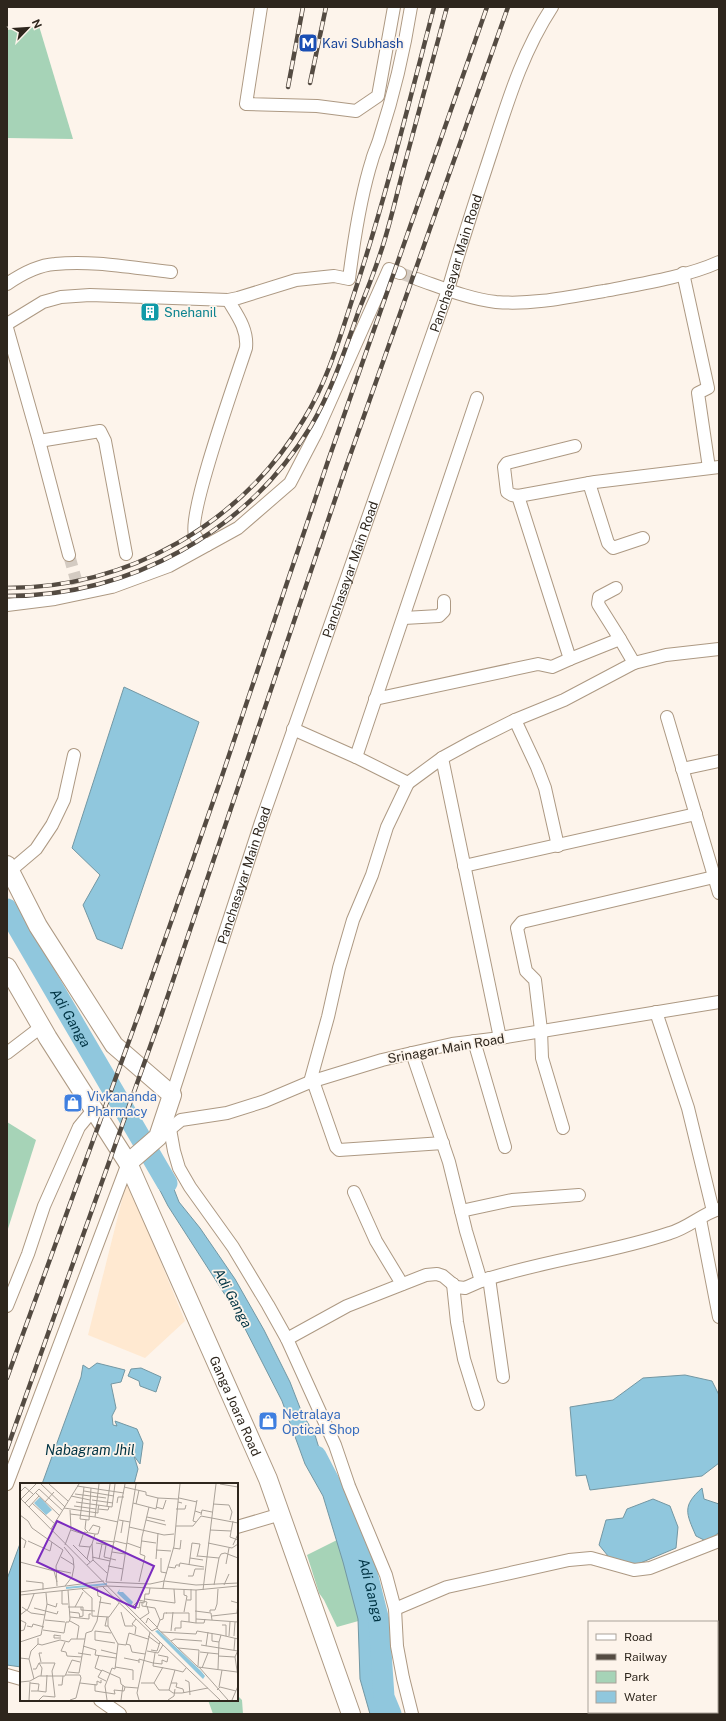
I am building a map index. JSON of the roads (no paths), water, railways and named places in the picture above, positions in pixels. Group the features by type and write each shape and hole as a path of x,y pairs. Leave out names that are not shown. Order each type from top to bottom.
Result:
{"main road":[{"path":"9,868 38,926 114,1045 172,1095"},
{"name":"Ganga Joara Road","path":"7,967 93,1110 128,1163 268,1479 352,1714"},
{"name":"Panchasayar Main Road","path":"164,1128 172,1095"},
{"path":"128,1163 164,1128"}],"street":[{"path":"261,7 246,104 317,106 356,112 378,96 394,7"},
{"path":"7,324 44,302 61,297 90,295 228,300 296,280 334,276 349,279 356,225 372,160 380,138 398,73 405,44 411,7"},
{"name":"Panchasayar Main Road","path":"172,1095 216,956 293,729 448,290 459,249 510,95 525,54 536,31 552,7"},
{"path":"417,279 448,290 484,300 524,303 558,299 630,286 709,267 719,262"},
{"path":"7,284 31,271 53,264 84,263 171,272"},
{"path":"7,605 55,599 112,587 169,566 238,528 290,483 316,433 389,269 400,273"},
{"path":"575,446 507,463 504,467 507,492 512,496 518,496 589,483 714,467 698,393 708,388 683,273"},
{"path":"207,545 195,536 194,524 208,464 246,348 247,338 244,327 228,300"},
{"path":"7,328 69,555"},
{"path":"356,757 477,398"},
{"path":"39,441 100,432 105,441 126,554"},
{"path":"589,483 608,543 613,548 643,538"},
{"path":"518,496 570,659"},
{"path":"616,588 599,597 598,604 634,663"},
{"path":"404,618 439,616 444,611 444,601"},
{"path":"375,699 538,664 552,667 620,639"},
{"path":"443,1143 339,1150 336,1147 311,1081 339,968 353,920 372,875 387,827 408,783 442,758 472,741 515,720 564,700 634,663 666,655 719,649"},
{"path":"667,717 719,893"},
{"path":"515,720 545,788 558,846"},
{"path":"293,729 356,757 408,783"},
{"path":"9,868 36,849 52,825 64,800 74,756"},
{"path":"442,758 500,1038"},
{"path":"682,769 719,761"},
{"path":"464,866 696,814"},
{"path":"562,1128 542,1058 541,1030 535,980 526,971 517,928 522,922 714,877"},
{"name":"Srinagar Main Road","path":"164,1128 181,1120 227,1113 265,1101 311,1081 382,1060 412,1053 474,1041 719,1002"},
{"path":"287,1340 347,1306 426,1275 438,1274 443,1276 456,1287 465,1288 518,1269 672,1233 716,1210 688,1108 656,1012"},
{"path":"7,1053 42,1027"},
{"path":"474,1041 505,1148"},
{"path":"412,1053 443,1143 461,1211 485,1280 503,1377"},
{"path":"7,1306 28,1254 44,1206 79,1127 93,1110"},
{"path":"164,1128 179,1168 233,1248 287,1340 335,1446 358,1508 386,1575 394,1609 397,1646 412,1714"},
{"path":"7,1484 128,1163"},
{"path":"354,1192 376,1241 402,1284"},
{"path":"461,1211 512,1200 579,1195"},
{"path":"700,1219 719,1317"},
{"path":"454,1284 457,1322 464,1359 478,1404"},
{"path":"238,1527 281,1514"},
{"path":"394,1609 447,1587 569,1560 591,1558 634,1570 650,1568 719,1541"},
{"path":"7,1675 20,1679"},
{"path":"101,1701 120,1714"}],"water":[{"path":"124,687 199,722 122,949 97,939 83,905 100,875 72,848"},
{"path":"157,1151 161,1156 179,1202 200,1228 235,1279 264,1330 290,1382 302,1413 315,1435 333,1494 343,1512 360,1552 376,1629 387,1704 390,1714 370,1714 360,1679 358,1619 323,1496 305,1464 282,1401 238,1315 168,1206 149,1169"},
{"name":"Nabagram Jhil","path":"97,1363 125,1370 121,1382 111,1384 116,1408 112,1416 113,1425 117,1426 115,1421 137,1429 143,1443 140,1464 134,1456 138,1469 134,1483 42,1483 81,1377 83,1365 89,1369"},
{"path":"141,1368 161,1377 156,1392 140,1386 139,1381 128,1376 131,1369"},
{"path":"685,1375 712,1381 719,1395 719,1463 702,1476 590,1490 586,1475 576,1476 570,1407 613,1400 643,1378"},
{"path":"702,1488 704,1499 719,1504 719,1532 708,1542 696,1536 688,1515 691,1500"},
{"path":"653,1499 670,1506 678,1527 676,1548 638,1564 613,1562 599,1545 606,1520 623,1518 627,1509"},
{"path":"20,1544 20,1667 7,1665 7,1579"}],"waterway":[{"name":"Adi Ganga","path":"7,909 167,1183"},
{"name":"Adi Ganga","path":"316,1456 358,1537 379,1621 384,1697 391,1714"}],"tunnel":[{"path":"400,273 417,279"},
{"path":"69,555 80,594"}],"railway":[{"path":"288,87 303,7"},
{"path":"310,83 326,7"},
{"path":"7,588 52,585 96,576 138,562 178,543 215,519 248,490 278,456 304,419 327,374 365,259 386,187 434,7"},
{"path":"7,596 53,593 97,584 140,570 181,551 219,526 254,497 285,464 319,412 338,370 375,268 390,222 447,7"},
{"path":"7,1378 141,1008 221,779 328,461 487,7"},
{"path":"7,1449 161,1016 346,467 508,7"}],"place":[{"name":"Kavi Subhash","path":"308,43"},
{"name":"Snehanil","path":"150,312"},
{"name":"Vivkananda Pharmacy","path":"73,1103"},
{"name":"Netralaya Optical Shop","path":"268,1421"}]}
